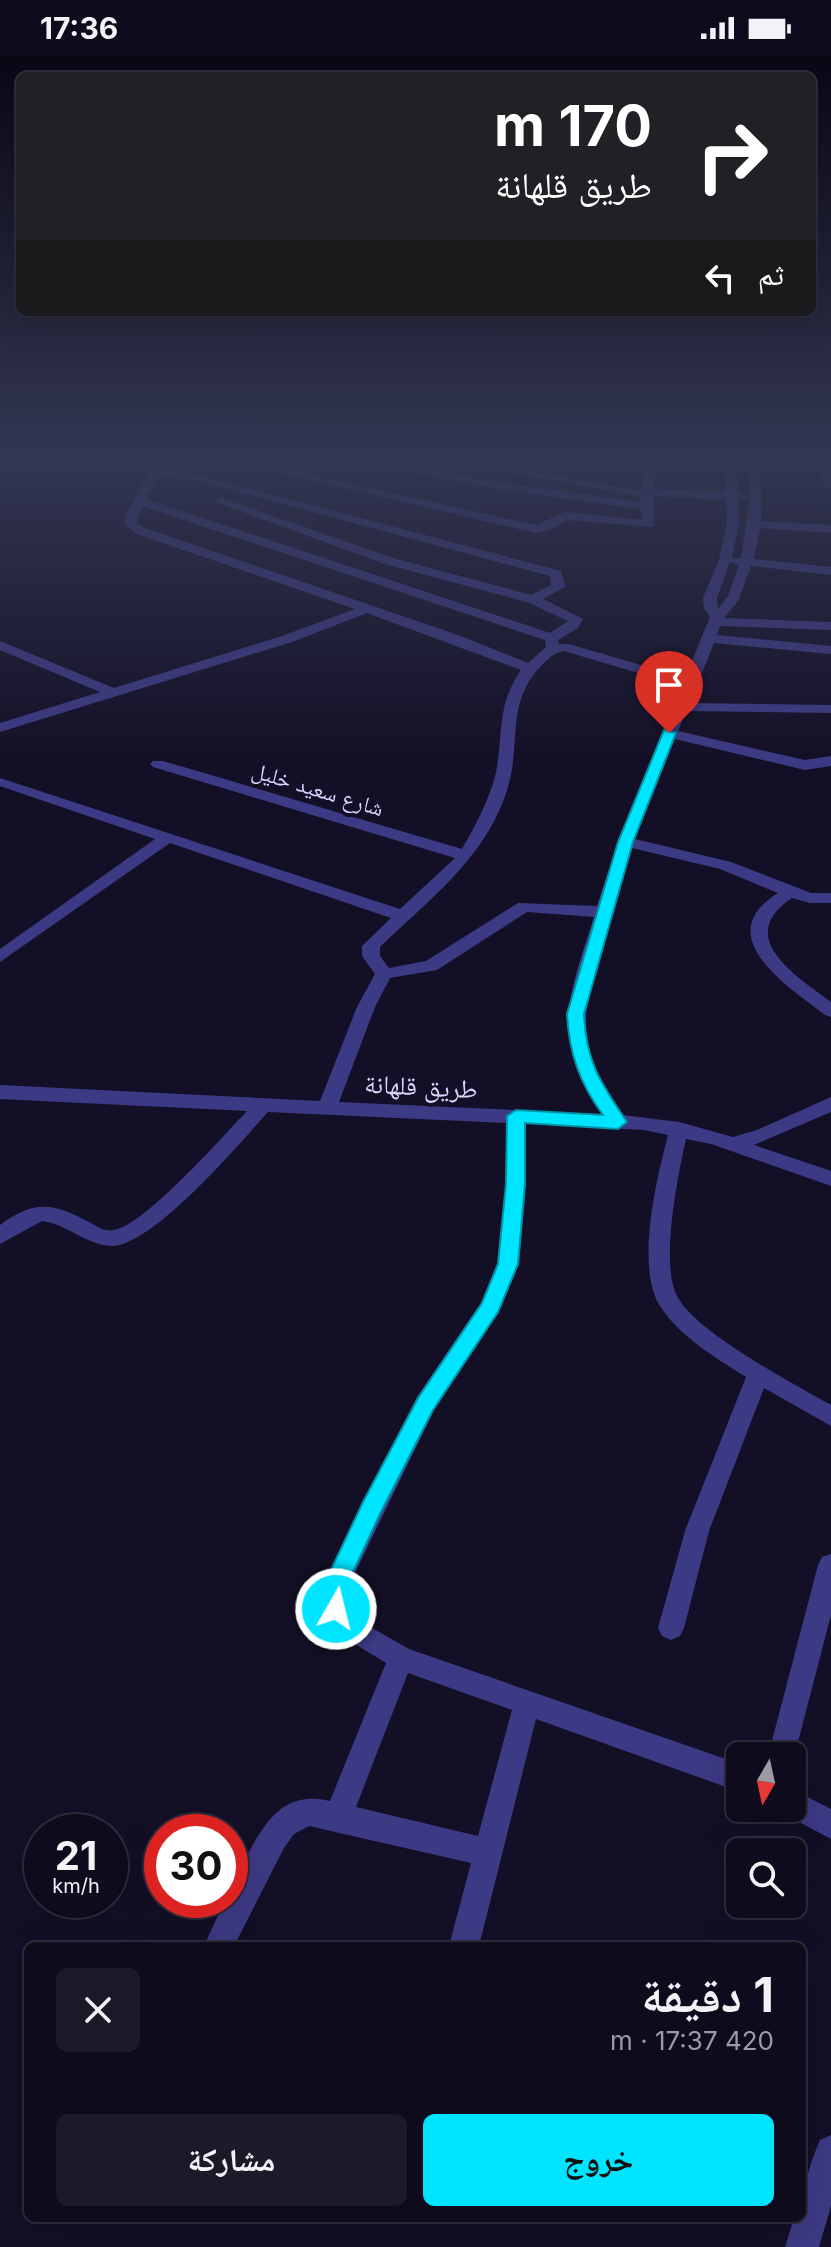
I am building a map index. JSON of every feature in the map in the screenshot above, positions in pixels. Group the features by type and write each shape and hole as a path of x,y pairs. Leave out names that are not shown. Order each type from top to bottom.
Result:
{"street":[{"path":"217,557 453,638 530,669"},
{"path":"303,557 552,643 690,684"},
{"path":"378,557 532,599 576,619 552,643 518,687 509,710 502,779 484,824 466,856 371,946 371,956 384,974"},
{"path":"494,557 556,574 560,584 558,587 532,599"},
{"path":"618,1122 597,1095 584,1068 577,1041 575,1014 580,989 626,842 714,626 730,605 748,557"},
{"path":"714,626 710,598 725,560 831,571"},
{"path":"0,728 287,639 366,609"},
{"path":"714,626 831,626"},
{"path":"714,626 831,650"},
{"path":"0,645 111,692"},
{"path":"680,707 831,709"},
{"path":"0,713 22,721"},
{"path":"669,733 805,765 831,761"},
{"name":"شارع سعيد خليل","path":"158,764 466,856"},
{"path":"2,782 403,916"},
{"path":"0,957 168,837"},
{"path":"626,842 725,865 790,892 827,901"},
{"path":"790,892 765,910 759,936 765,952 782,974 831,1011"},
{"path":"384,974 431,966 524,907 604,912"},
{"path":"327,1108 366,1007 384,974"},
{"name":"طريق قلهانة","path":"0,1092 618,1122 679,1129 733,1144 831,1179"},
{"path":"733,1144 764,1135 831,1104"},
{"path":"0,1236 41,1213 57,1215 103,1237 128,1235 226,1147 263,1105"},
{"path":"516,1116 516,1184 508,1264 491,1306 425,1404 341,1574 336,1609 341,1622 401,1658 726,1773"},
{"path":"679,1129 662,1230 662,1280 667,1298 683,1319 759,1373 831,1416"},
{"path":"671,1628 677,1595 702,1517 759,1373"},
{"path":"786,1742 831,1565"},
{"path":"338,1817 401,1658"},
{"path":"465,1942 527,1702"},
{"path":"806,1811 831,1825"},
{"path":"221,1942 282,1825 293,1816 305,1813 338,1817 488,1853"},
{"path":"802,2247 831,2151"}],"route":[{"path":"336,1609 341,1574 371,1509 425,1404 491,1306 508,1264 516,1184 516,1116 618,1122 597,1095 584,1068 577,1041 575,1014 626,842 669,733"}]}
